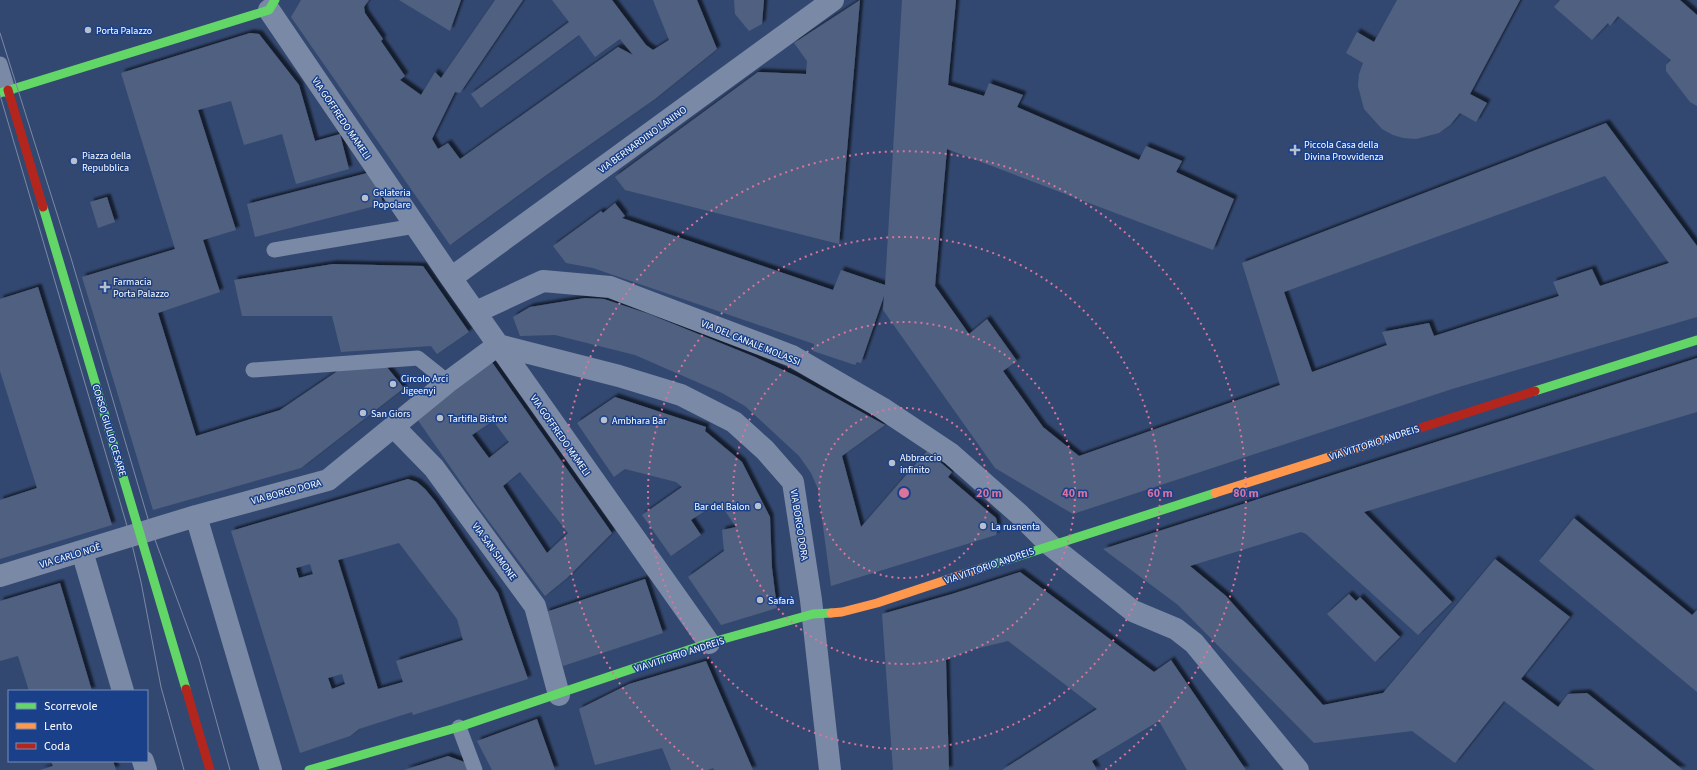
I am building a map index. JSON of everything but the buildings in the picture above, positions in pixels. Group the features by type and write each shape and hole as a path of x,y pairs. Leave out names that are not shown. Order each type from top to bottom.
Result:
{"street":[{"name":"VIA BERNARDINO LANINO","path":"451,278 810,9 833,0"},
{"path":"4,91 272,5"},
{"name":"VIA GOFFREDO MAMELI","path":"272,5 415,226 709,643"},
{"name":"CORSO GIULIO CESARE","path":"4,91 141,533 210,770"},
{"name":"VIA DEL CANALE MOLASSI","path":"476,312 543,281 610,288 792,356 882,408 950,454 1019,514 1050,545"},
{"name":"VIA VITTORIO ANDREIS","path":"309,770 459,727 559,695 709,643 813,614 842,612 877,603 1050,545 1697,340"},
{"name":"VIA BORGO DORA","path":"141,533 196,516 328,480 448,382 498,345 619,376 681,396 734,422 765,450 793,482 813,614 830,770"},
{"name":"VIA SAN SIMONE","path":"394,427 434,468 535,606 559,695"},
{"path":"196,516 271,770"},
{"name":"VIA CARLO NOÈ","path":"0,576 141,533"},
{"path":"1050,545 1133,611 1176,629 1194,643 1298,770"},
{"path":"82,551 123,690"}],"lane":[{"path":"0,64 4,91"},
{"path":"274,250 415,226"},
{"path":"253,370 418,358 448,382"},
{"path":"459,727 475,770"}],"tram line":[{"path":"0,33 71,258 151,529 199,658 230,770"},
{"path":"0,95 130,536 141,582 161,687 184,770"}],"traffic: fast":[{"path":"0,93 269,10 275,0"},
{"path":"43,207 186,689"},
{"path":"1535,391 1697,340"},
{"path":"985,567 1215,493"},
{"path":"309,770 459,727 709,643 813,614 831,613"}],"traffic: slow":[{"path":"1215,493 1392,437"},
{"path":"831,613 842,612 877,603 985,567"}],"traffic: jam":[{"path":"8,90 43,207"},
{"path":"1392,437 1535,391"},
{"path":"186,689 210,770"}],"place":[{"name":"Porta Palazzo","path":"88,30"},
{"name":"Piccola Casa della Divina Provvidenza","path":"1295,150"},
{"name":"Piazza della Repubblica","path":"74,161"},
{"name":"Gelateria Popolare","path":"365,198"},
{"name":"Farmacia Porta Palazzo","path":"105,287"},
{"name":"Circolo Arci Jigeenyi","path":"393,384"},
{"name":"San Giors","path":"363,413"},
{"name":"Tartifla Bistrot","path":"440,418"},
{"name":"Ambhara Bar","path":"604,420"},
{"name":"Abbraccio infinito","path":"892,463"},
{"name":"Bar del Balon","path":"758,506"},
{"name":"La rusnenta","path":"983,526"},
{"name":"Safarà","path":"760,600"}]}
